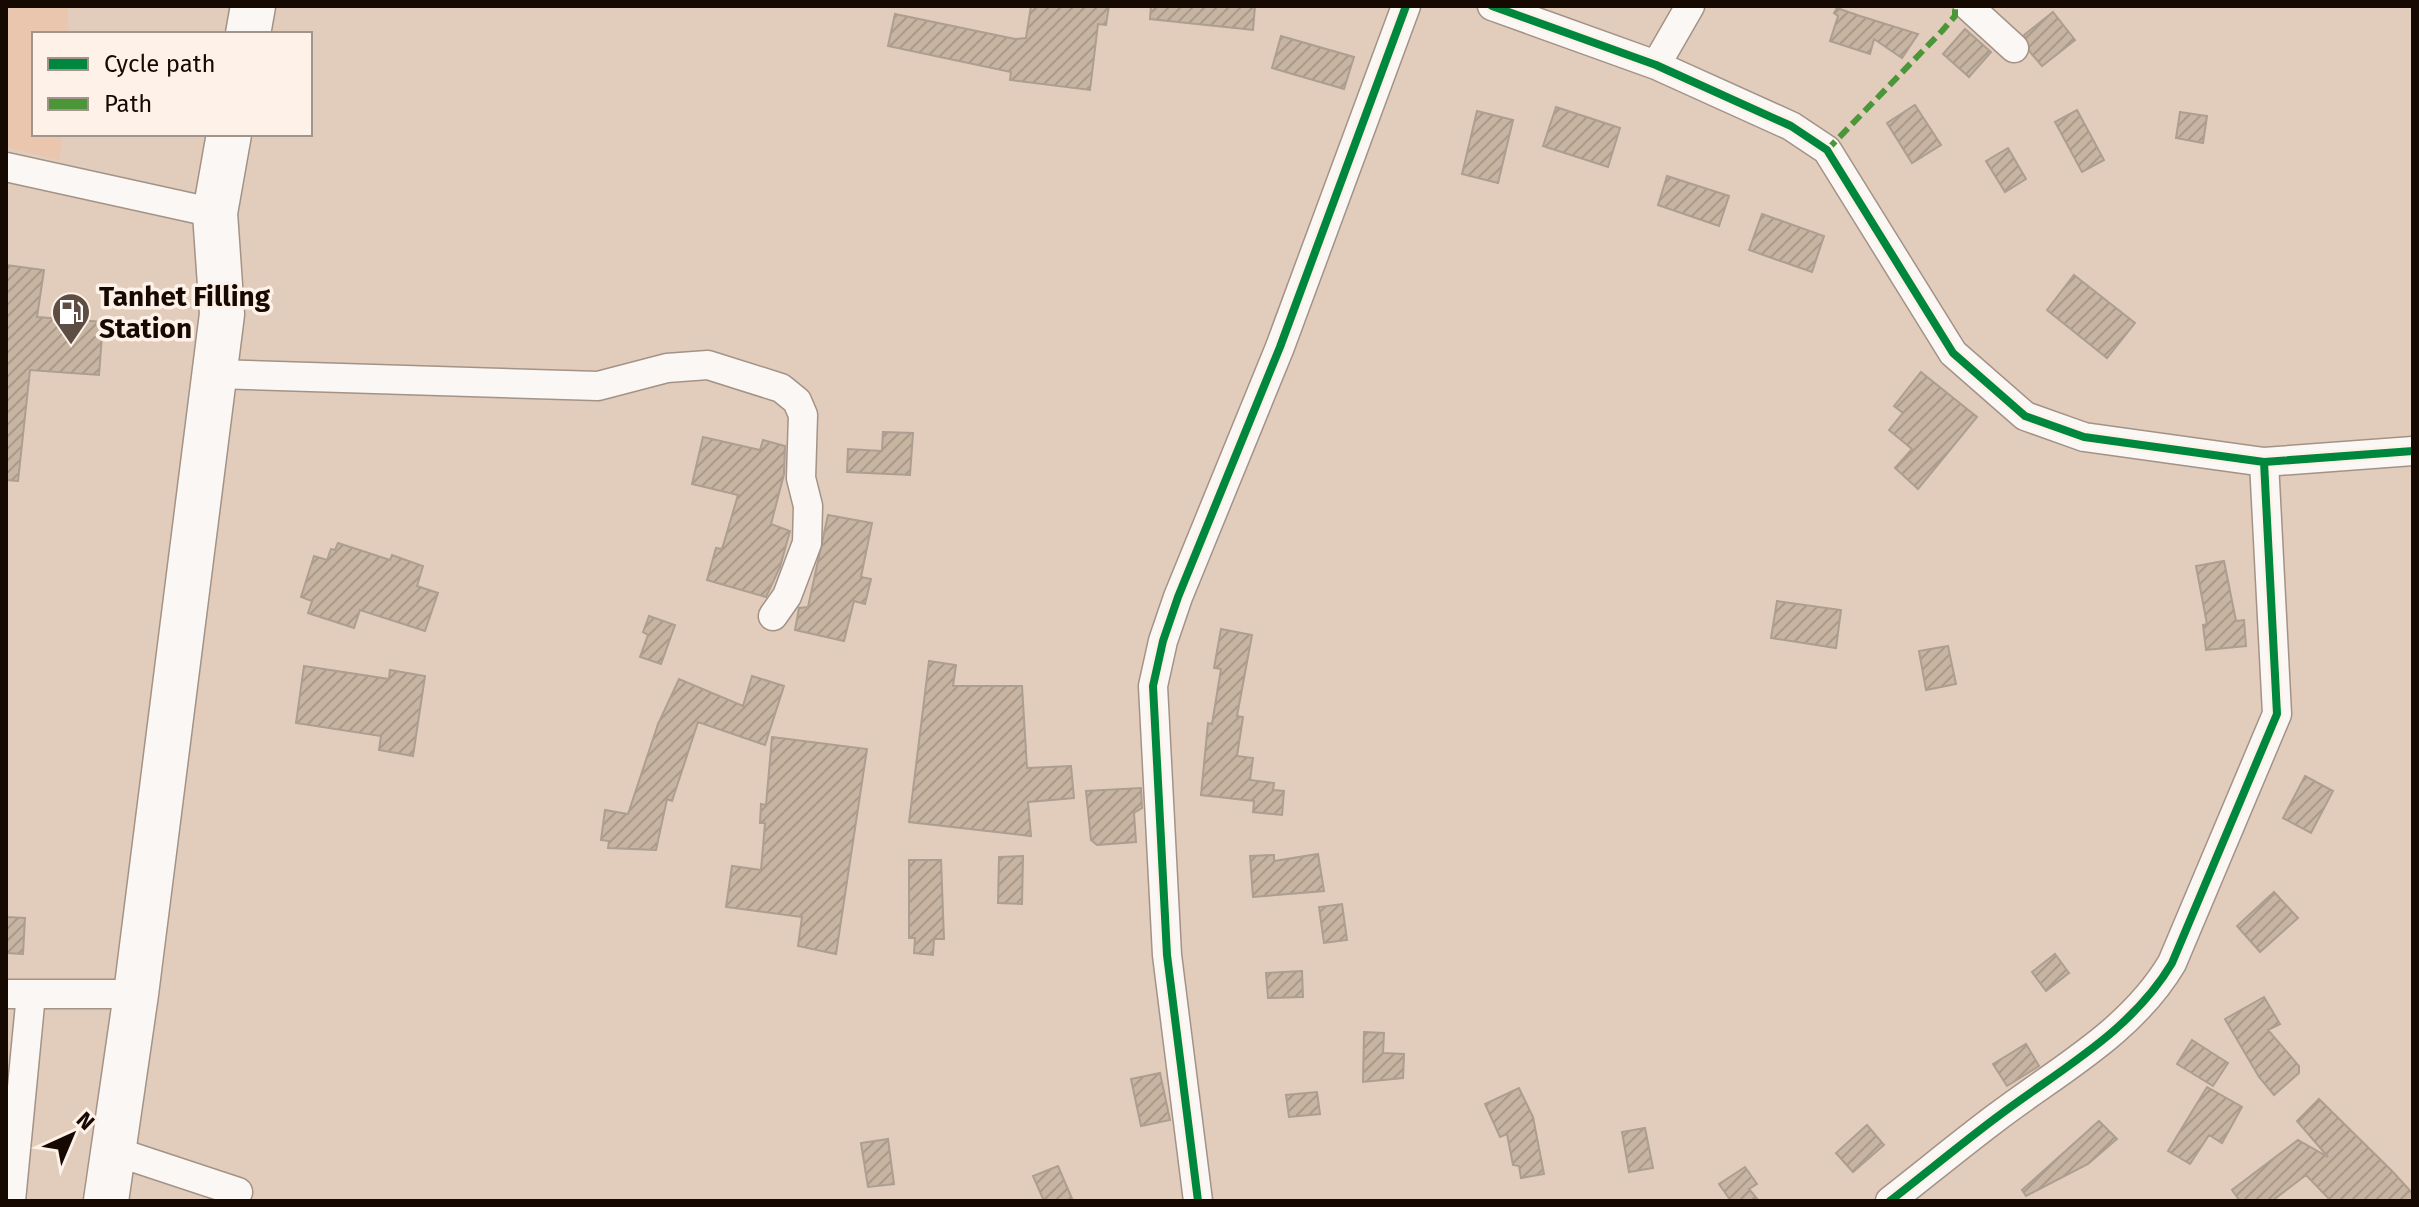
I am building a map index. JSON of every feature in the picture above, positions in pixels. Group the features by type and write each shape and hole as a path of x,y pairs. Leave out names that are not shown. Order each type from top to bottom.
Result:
{"highway":[{"path":"248,32 253,6"},
{"path":"106,1201 136,994 222,314 215,213 229,136"}],"street":[{"path":"1198,1201 1167,955 1153,686 1178,597 1280,347 1406,6"},
{"path":"1492,6 1656,65 1791,126 1827,150 1953,353 2025,416 2084,437 2264,462 2413,451"},
{"path":"1656,65 1690,6"},
{"path":"1968,6 2014,48"},
{"path":"6,167 215,213"},
{"path":"215,374 598,386 667,368 708,365 781,388 797,401 803,415 801,478 808,506 807,543 787,596 773,616"},
{"path":"1890,1201 1998,1116 2096,1047 2159,985 2172,963 2277,714 2264,462"},
{"path":"11,1201 18,994 136,994"},
{"path":"114,1151 238,1192"}],"shaded area":[{"path":"6,6 68,6 67,32 32,32 32,136 61,136 60,160 6,147"}],"building":[{"path":"1031,6 1109,6 1106,25 1098,24 1090,90 1010,80 1011,72 888,46 895,14 1015,39 1026,38"},
{"path":"1151,6 1255,6 1253,30 1150,19"},
{"path":"1837,8 1918,34 1902,58 1874,39 1870,54 1830,41 1838,16 1834,13"},
{"path":"2053,12 2075,40 2042,66 2030,52 2024,35"},
{"path":"1965,29 1991,52 1969,77 1943,54"},
{"path":"1281,36 1354,57 1344,89 1272,68"},
{"path":"1915,105 1941,145 1912,163 1887,123"},
{"path":"1556,107 1620,128 1608,167 1543,146"},
{"path":"2077,110 2104,160 2082,172 2055,122"},
{"path":"1477,111 1513,120 1498,183 1462,174"},
{"path":"2180,112 2207,116 2203,143 2176,138"},
{"path":"2008,148 2026,179 2005,192 1986,161"},
{"path":"1667,176 1729,196 1719,226 1658,205"},
{"path":"1762,214 1824,236 1812,272 1749,250"},
{"path":"6,265 44,270 37,317 103,322 99,375 30,370 18,481 6,480"},
{"path":"2074,275 2135,323 2107,358 2047,310"},
{"path":"1921,372 1977,417 1918,489 1895,468 1912,449 1889,430 1903,413 1894,406"},
{"path":"883,432 913,433 910,475 847,472 848,449 882,451"},
{"path":"703,437 760,450 763,440 785,446 784,474 771,524 790,531 780,567 766,597 707,580 716,548 722,549 738,495 692,484"},
{"path":"828,515 872,523 861,577 871,579 865,604 854,601 844,641 795,630 799,608 808,607"},
{"path":"338,543 390,560 392,555 423,566 417,586 438,593 425,631 360,610 354,628 308,613 312,601 301,597 314,556 327,560 331,549 335,550"},
{"path":"2224,561 2236,621 2244,620 2246,646 2206,650 2203,625 2207,624 2196,566"},
{"path":"1777,601 1841,610 1836,648 1771,638"},
{"path":"649,616 675,625 661,664 640,657 648,635 643,632"},
{"path":"1221,629 1252,635 1237,716 1243,717 1237,756 1253,758 1250,780 1274,783 1273,790 1284,791 1282,815 1253,812 1254,801 1201,795 1208,723 1212,724 1221,669 1214,668"},
{"path":"1948,646 1956,684 1926,690 1919,651"},
{"path":"929,661 956,665 953,686 1022,686 1027,768 1071,766 1074,798 1028,802 1031,836 909,822"},
{"path":"304,666 389,679 390,670 425,676 413,756 379,750 381,736 296,723"},
{"path":"752,676 784,686 765,745 698,722 672,801 667,799 656,850 608,848 609,841 601,840 605,810 628,814 658,724 679,679 743,706"},
{"path":"772,737 867,749 836,954 798,946 802,917 726,907 732,866 761,870 765,823 760,823 761,804 766,805"},
{"path":"2305,776 2333,791 2311,833 2283,818"},
{"path":"1141,788 1142,808 1134,813 1136,842 1097,845 1091,840 1086,791"},
{"path":"1318,854 1324,891 1253,897 1250,856 1274,855 1274,861"},
{"path":"1023,856 1022,904 998,903 999,857"},
{"path":"909,860 941,860 944,939 934,939 933,955 914,953 915,938 909,938"},
{"path":"2274,892 2298,918 2260,952 2237,926"},
{"path":"1342,904 1347,940 1324,943 1319,907"},
{"path":"6,917 25,918 23,954 6,953"},
{"path":"2055,954 2069,973 2046,991 2032,972"},
{"path":"1302,971 1303,997 1268,998 1266,973"},
{"path":"2264,997 2280,1024 2268,1030 2299,1066 2299,1073 2274,1095 2259,1077 2225,1019"},
{"path":"1364,1032 1384,1033 1383,1053 1404,1054 1403,1078 1363,1082"},
{"path":"2192,1040 2228,1063 2213,1086 2177,1064"},
{"path":"2026,1044 2039,1066 2007,1086 1993,1064"},
{"path":"1160,1073 1170,1120 1141,1126 1131,1079"},
{"path":"2207,1087 2242,1107 2222,1143 2209,1135 2190,1164 2168,1151"},
{"path":"1519,1088 1533,1117 1544,1174 1521,1178 1519,1166 1513,1165 1507,1134 1500,1137 1485,1104"},
{"path":"1317,1092 1320,1114 1289,1117 1286,1095"},
{"path":"2319,1099 2393,1172 2413,1194 2413,1201 2331,1201 2306,1175 2272,1201 2240,1201 2232,1190 2298,1140 2328,1157 2297,1121"},
{"path":"2099,1121 2117,1139 2088,1164 2026,1196 2022,1190"},
{"path":"1867,1125 1884,1145 1853,1172 1836,1153"},
{"path":"1645,1128 1653,1168 1629,1172 1622,1132"},
{"path":"888,1139 894,1184 868,1187 861,1143"},
{"path":"1058,1166 1073,1201 1044,1201 1033,1176"},
{"path":"1745,1167 1757,1184 1749,1189 1759,1201 1731,1201 1719,1184"}],"marked path":[{"path":"1827,150 1942,31 1955,16 1955,6"}],"cycle path":[{"path":"1198,1201 1167,955 1153,686 1163,641 1178,597 1280,347 1406,6"},
{"path":"1492,6 1656,65 1791,126 1827,150 1953,353 2025,416 2084,437 2264,462 2413,451"},
{"path":"1890,1201 2115,1030 2155,988 2172,963 2277,714 2264,462"}],"place":[{"name":"Tanhet Filling Station","path":"71,346"}]}
